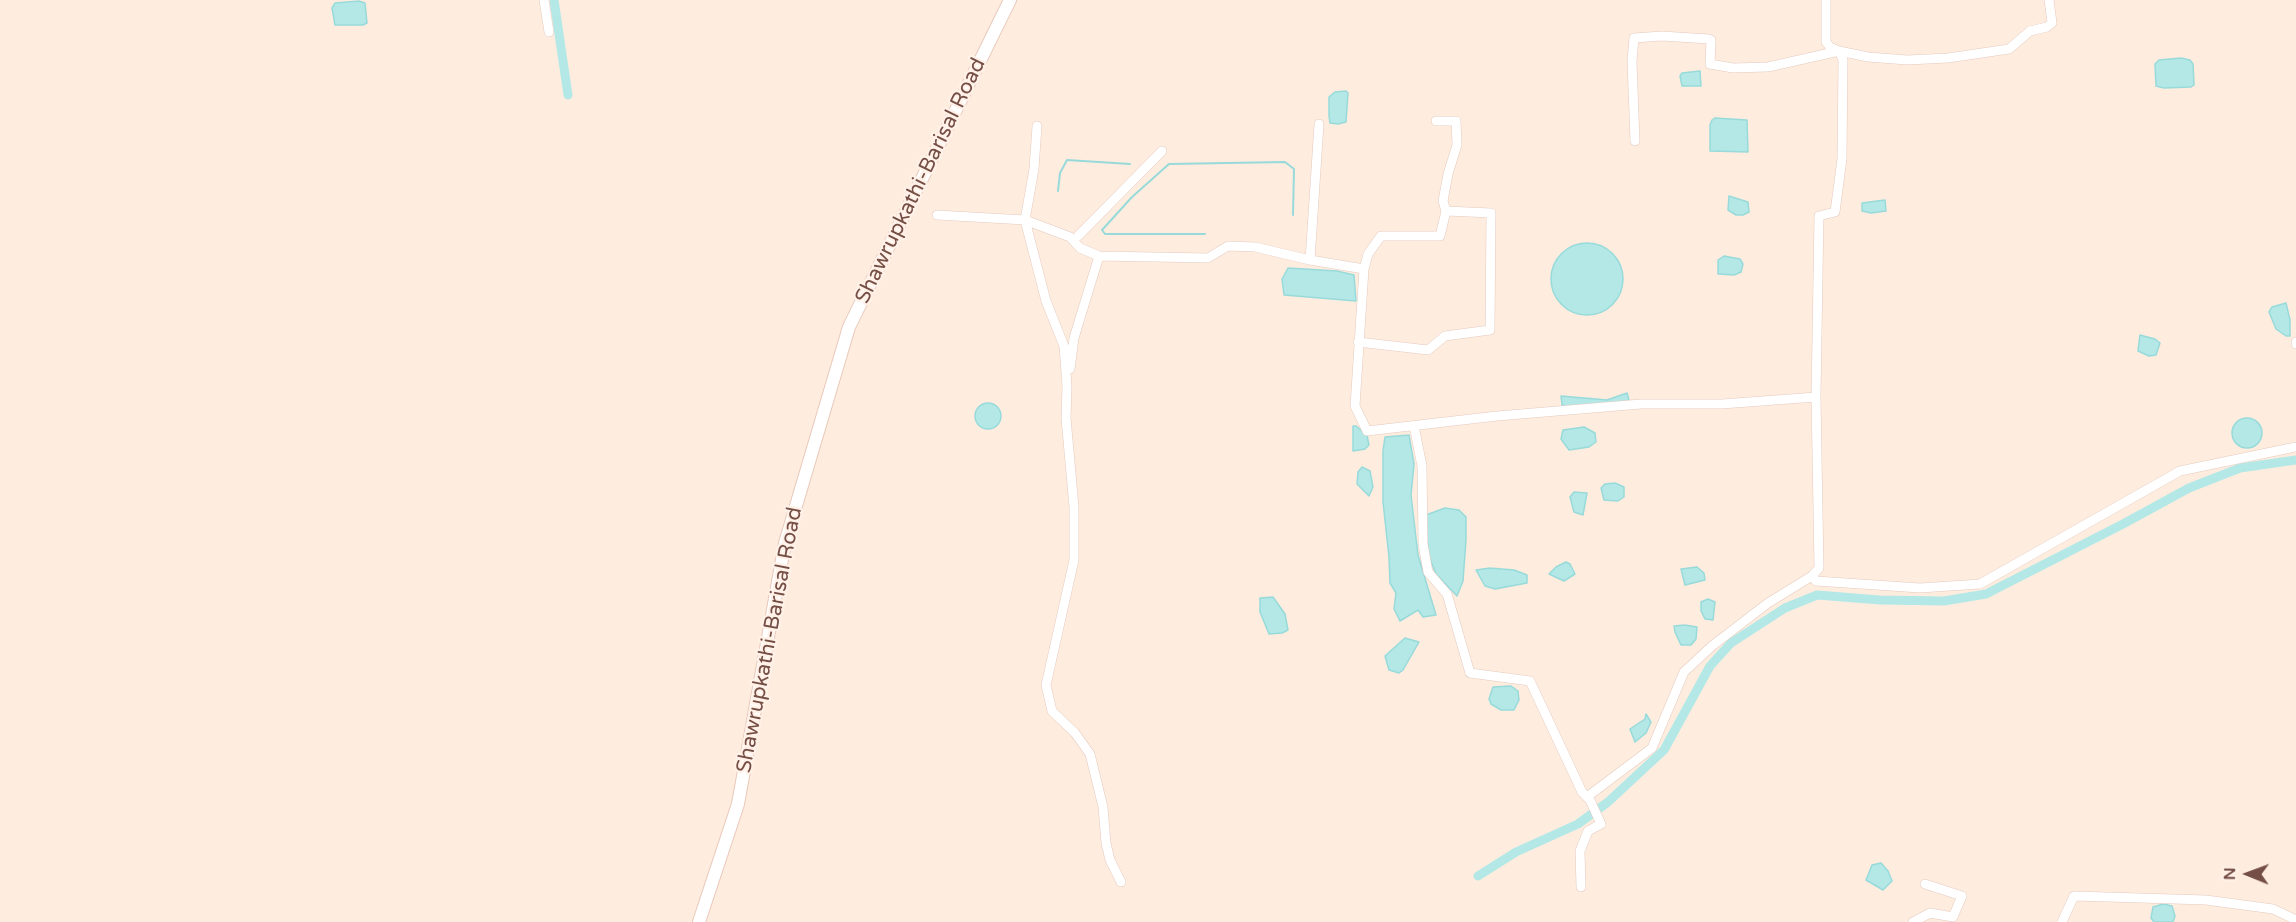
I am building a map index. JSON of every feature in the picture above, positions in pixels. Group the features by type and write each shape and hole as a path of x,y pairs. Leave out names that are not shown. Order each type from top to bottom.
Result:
{"main road":[{"name":"Shawrupkathi-Barisal Road","path":"699,922 738,804 785,543 849,327 1010,0"}],"street":[{"path":"544,0 549,32"},
{"path":"1826,0 1826,42 1830,47 1868,57 1907,60 1948,58 2009,49 2030,31 2047,27 2052,23 2049,0"},
{"path":"1635,141 1632,61 1634,38 1662,36 1709,39 1711,40 1710,64 1733,68 1768,68 1839,51"},
{"path":"1588,799 1652,748 1684,672 1712,646 1759,610 1812,576 1819,568 1816,397 1819,216 1834,212 1842,159 1843,63 1839,51"},
{"path":"1436,121 1456,121 1457,145 1448,174 1443,201 1446,211 1440,236 1381,236 1368,254 1364,269 1355,406 1367,432 1497,416 1641,404 1722,404 1816,397"},
{"path":"1310,260 1318,124"},
{"path":"1037,126 1034,169 1025,219 1046,301 1065,346 1066,418 1074,507 1074,560 1046,685 1052,711 1075,733 1090,754 1103,807 1110,860 1121,882"},
{"path":"1078,236 1162,151"},
{"path":"1358,342 1428,350 1445,336 1491,330 1491,213 1446,211"},
{"path":"938,214 1025,219 1070,237 1080,248 1099,256 1208,258 1228,246 1255,247 1310,260 1364,269"},
{"path":"1067,386 1074,338 1099,256"},
{"path":"1414,426 1422,466 1423,544 1428,572 1447,594 1470,673 1530,681 1577,782 1598,818 1600,825 1588,831 1580,851 1581,887"},
{"path":"1812,576 1816,582 1920,588 1980,584 2180,471 2296,447"},
{"path":"1913,922 1930,913 1953,917 1962,896 1926,884"},
{"path":"2062,922 2074,896 2206,900 2273,909 2296,920"}],"water":[{"path":"359,1 365,3 367,23 335,25 332,8 335,3"},
{"path":"2181,58 2190,60 2193,64 2194,85 2164,88 2156,86 2155,64 2159,60"},
{"path":"1700,71 1701,86 1682,86 1680,76 1682,73"},
{"path":"1346,91 1348,93 1346,122 1338,124 1330,123 1329,116 1329,97 1335,92"},
{"path":"1715,118 1747,120 1748,152 1710,151 1710,125"},
{"path":"1729,196 1748,202 1749,212 1736,215 1728,210"},
{"path":"1885,200 1886,211 1871,213 1862,211 1862,203"},
{"path":"1587,243 1607,249 1617,259 1623,279 1617,299 1607,309 1587,315 1567,309 1557,299 1551,279 1557,259 1567,249"},
{"path":"1724,256 1740,259 1743,264 1741,272 1734,275 1718,274 1718,260"},
{"path":"1288,268 1337,271 1354,275 1356,301 1284,295 1282,279"},
{"path":"2286,303 2290,320 2290,336 2276,329 2269,312 2272,307"},
{"path":"2140,335 2155,339 2160,343 2156,355 2149,356 2138,351"},
{"path":"1627,393 1629,400 1621,403 1570,407 1562,405 1561,396 1607,400"},
{"path":"988,403 997,407 1001,416 997,425 988,429 979,425 975,416 979,407"},
{"path":"2247,418 2258,422 2262,433 2258,444 2247,448 2236,444 2232,433 2236,422"},
{"path":"1353,426 1367,435 1369,445 1365,449 1353,451"},
{"path":"1584,427 1595,433 1596,442 1589,447 1569,450 1561,439 1563,430"},
{"path":"1409,435 1414,464 1411,495 1418,555 1436,615 1423,617 1418,610 1400,621 1394,609 1396,593 1390,583 1383,502 1383,451 1385,437"},
{"path":"1362,467 1370,471 1373,487 1369,496 1357,484 1358,472"},
{"path":"1615,483 1624,487 1624,497 1618,501 1604,500 1601,488 1605,484"},
{"path":"1574,492 1587,493 1583,515 1574,512 1570,497"},
{"path":"1445,508 1459,510 1466,517 1463,581 1457,596 1436,574 1428,554 1426,515"},
{"path":"1566,562 1570,564 1575,574 1564,581 1549,574 1556,567"},
{"path":"1697,567 1704,573 1705,580 1685,585 1681,569"},
{"path":"1490,568 1514,570 1527,575 1527,583 1495,589 1485,586 1476,570"},
{"path":"1273,597 1285,614 1288,630 1269,634 1260,612 1260,598"},
{"path":"1708,599 1715,602 1713,620 1705,619 1701,611 1701,602"},
{"path":"1674,626 1697,627 1696,639 1691,645 1681,645 1675,632"},
{"path":"1405,638 1419,642 1403,670 1399,673 1389,670 1385,656"},
{"path":"1511,686 1518,691 1519,700 1514,710 1501,710 1491,704 1489,699 1493,687"},
{"path":"1646,714 1651,722 1646,733 1635,742 1630,729 1645,719"},
{"path":"1881,863 1888,871 1892,881 1883,890 1866,880 1872,865"},
{"path":"2163,904 2172,906 2175,916 2173,922 2154,922 2151,918 2153,907"}],"waterway":[{"path":"554,0 568,95"},
{"path":"1058,191 1060,173 1067,160 1130,164"},
{"path":"1205,234 1105,234 1102,230 1132,197 1169,164 1285,162 1294,169 1293,215"},
{"path":"1478,876 1516,852 1578,824 1608,802 1664,750 1710,666 1731,643 1785,608 1817,595 1880,600 1944,601 1986,594 2189,488 2240,468 2296,460"}]}
